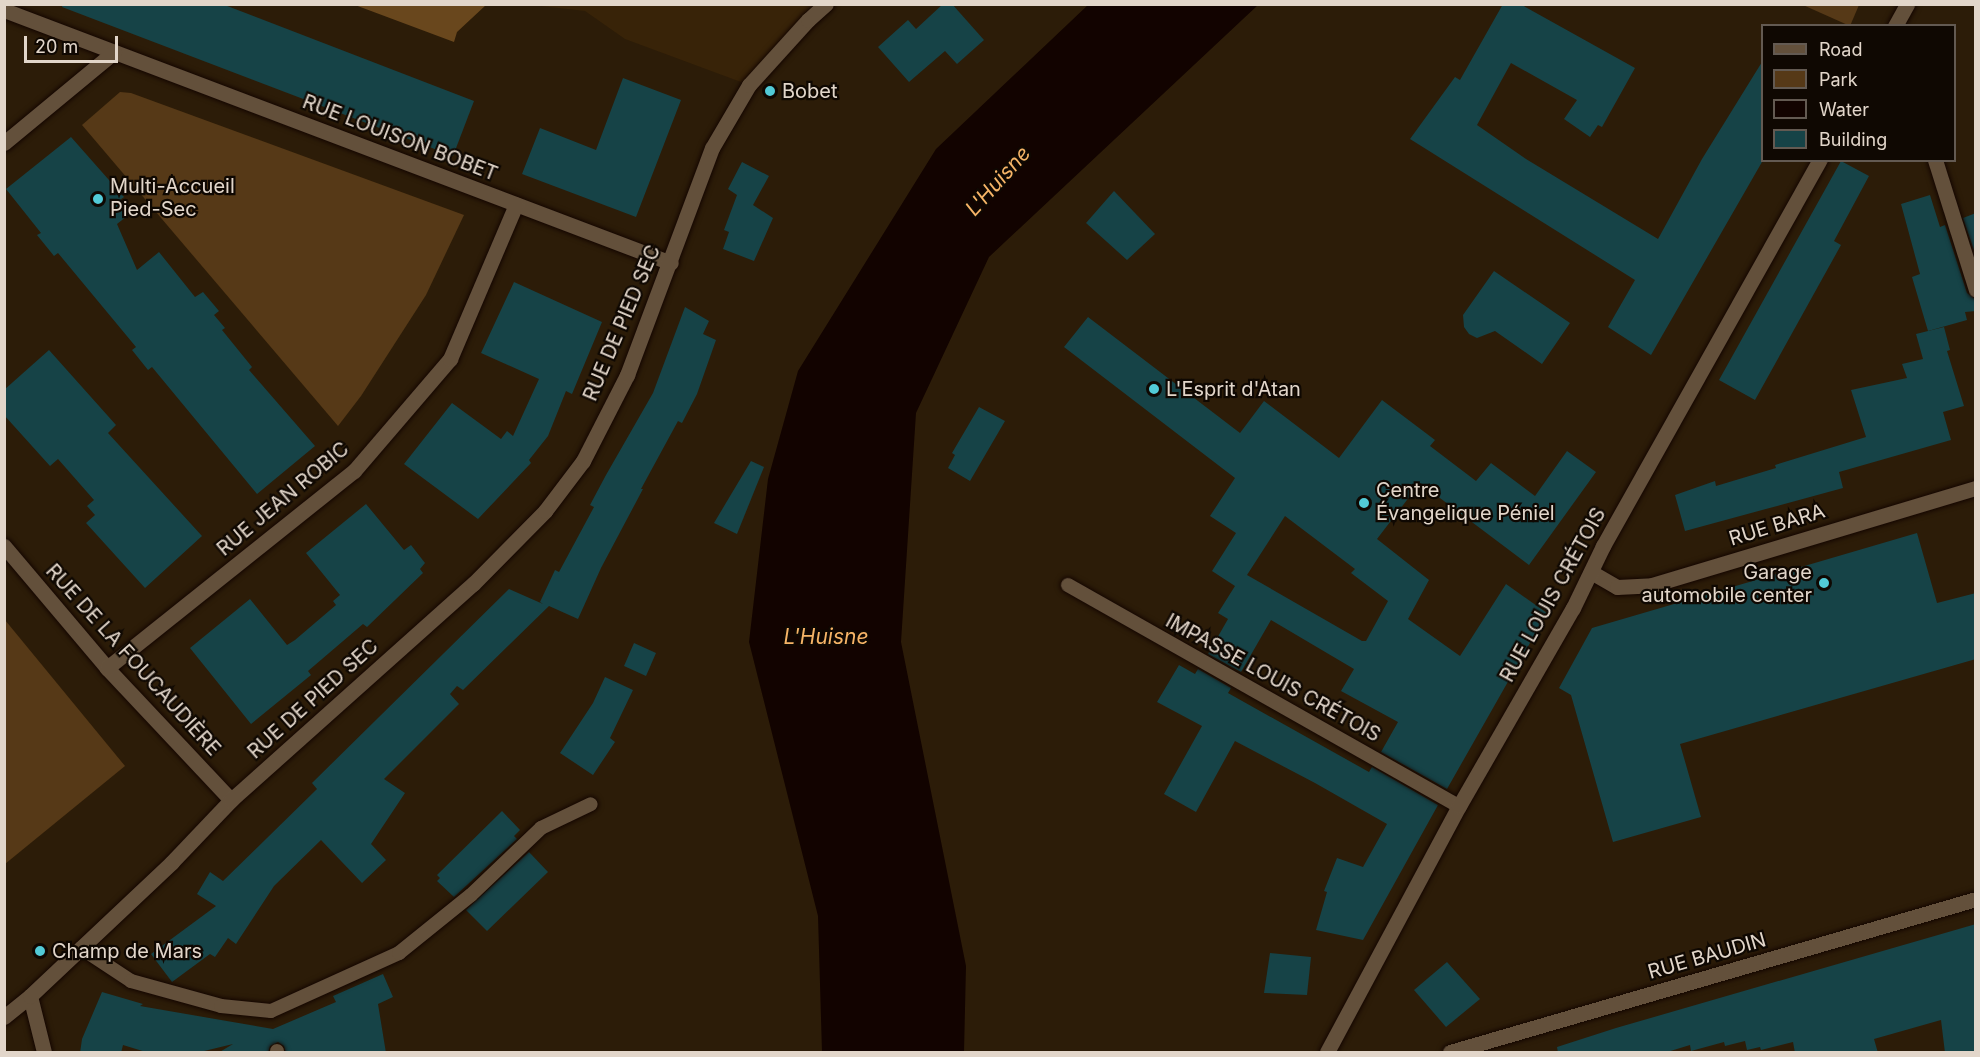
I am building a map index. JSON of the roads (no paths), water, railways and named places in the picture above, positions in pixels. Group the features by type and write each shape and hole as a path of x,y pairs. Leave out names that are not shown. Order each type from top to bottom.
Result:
{"street":[{"name":"RUE DE PIED SEC","path":"4,1017 30,996 172,862 231,800 473,584 544,511 583,461 627,375 671,263 712,148 749,85 826,4"},
{"path":"1896,24 1907,4"},
{"name":"RUE LOUISON BOBET","path":"4,10 671,263"},
{"path":"4,143 114,52"},
{"name":"RUE LOUIS CRÉTOIS","path":"1327,1053 1459,806 1819,162"},
{"path":"1936,162 1976,290"},
{"name":"RUE JEAN ROBIC","path":"107,668 354,471 450,359 516,204"},
{"name":"RUE BARA","path":"1591,572 1617,587 1652,585 1976,488"},
{"name":"RUE DE LA FOUCAUDIÈRE","path":"4,546 107,668 231,800"},
{"name":"RUE BAUDIN","path":"1450,1053 1976,899"},
{"path":"30,996 44,1053"}],"lane":[{"name":"IMPASSE LOUIS CRÉTOIS","path":"1068,585 1459,806"},
{"path":"81,948 131,981 221,1006 271,1011 399,953 471,895 541,828 591,804"}],"water":[{"name":"L'Huisne","path":"1089,4 1258,5 989,257 916,413 901,642 966,966 964,1052 822,1052 818,916 749,642 768,479 798,371 936,149"}],"place":[{"name":"Bobet","path":"770,91"},
{"name":"Multi-Accueil Pied-Sec","path":"98,199"},
{"name":"L'Esprit d'Atan","path":"1154,389"},
{"name":"Centre Évangelique Péniel","path":"1364,503"},
{"name":"Garage automobile center","path":"1824,583"},
{"name":"Champ de Mars","path":"40,951"}]}
